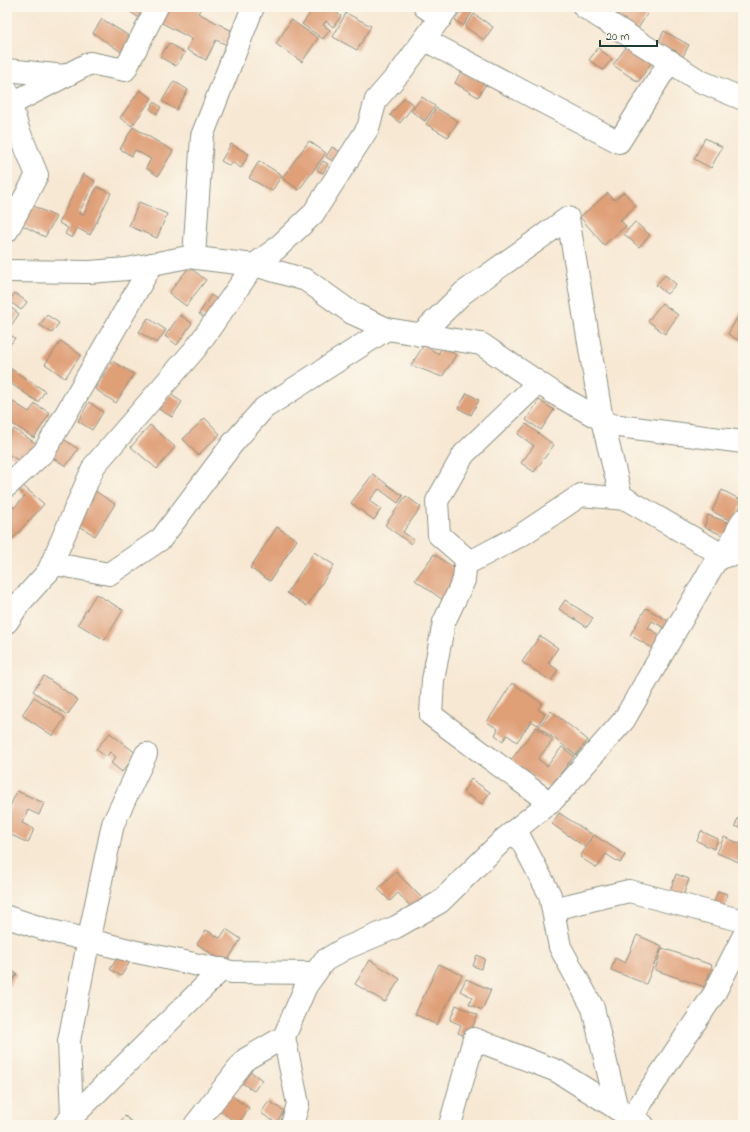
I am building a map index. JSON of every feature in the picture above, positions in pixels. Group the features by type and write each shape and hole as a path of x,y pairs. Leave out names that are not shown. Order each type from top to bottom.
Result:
{"street":[{"path":"7,231 37,175 8,100 65,76 90,63 125,70 158,7"},
{"path":"194,257 202,136 253,7"},
{"path":"584,7 700,81 743,99"},
{"path":"48,572 94,466 196,348 254,265 276,249 313,214 368,128 376,100 425,40 438,11"},
{"path":"425,40 619,142 670,61"},
{"path":"7,70 65,76"},
{"path":"420,334 463,293 568,218 602,420 621,496 734,556"},
{"path":"7,272 90,272 127,269 188,256 254,265 306,280 352,312 386,329 481,344 557,395 611,425 743,442"},
{"path":"7,486 44,452 152,264"},
{"path":"7,622 19,604 55,564 109,574 161,539 233,443 264,408 386,329"},
{"path":"538,383 464,454 436,501 439,535 470,562 523,534 581,495 626,499"},
{"path":"734,556 743,520"},
{"path":"292,1125 298,1104 284,1037 306,986 324,961 344,949 396,927 440,902 503,840 556,798 624,720 707,573 715,562 734,556"},
{"path":"466,558 464,580 444,622 433,680 431,715 550,803"},
{"path":"68,1121 69,1041 89,940 114,824 146,754"},
{"path":"516,830 550,895 560,948 593,1008 630,1119"},
{"path":"553,909 629,891 743,921"},
{"path":"7,917 47,930 132,951 232,972 315,974"},
{"path":"630,1119 714,994 743,937"},
{"path":"68,1121 222,970"},
{"path":"195,1125 246,1059 284,1037"},
{"path":"450,1125 474,1039 557,1071 630,1119"}],"building":[{"path":"132,7 146,7 142,20 129,11"},
{"path":"168,7 201,8 198,13 234,32 227,45 216,40 206,60 187,50 192,39 160,22"},
{"path":"315,7 329,7 341,16 333,27 326,21 323,25 330,30 323,39 302,24"},
{"path":"464,7 467,7 473,11 463,26 455,20"},
{"path":"622,7 639,7 648,13 635,33 614,20"},
{"path":"346,13 371,26 357,50 333,37"},
{"path":"474,14 493,27 484,40 465,27"},
{"path":"102,19 132,38 123,53 93,33"},
{"path":"291,20 318,38 302,62 276,44"},
{"path":"664,31 689,45 681,60 656,46"},
{"path":"169,43 185,53 176,66 160,57"},
{"path":"627,46 651,63 638,82 613,65"},
{"path":"598,48 612,59 603,70 589,60"},
{"path":"462,70 486,84 478,97 455,83"},
{"path":"174,81 188,90 176,110 162,101"},
{"path":"140,90 152,98 132,126 120,118"},
{"path":"422,97 435,106 425,121 411,111"},
{"path":"404,98 414,105 400,123 390,115"},
{"path":"154,102 161,107 157,114 150,109"},
{"path":"436,108 458,121 448,137 426,124"},
{"path":"133,127 173,151 158,176 146,168 151,159 135,150 132,156 120,149"},
{"path":"705,138 722,147 711,168 694,159"},
{"path":"309,141 326,153 299,190 282,178"},
{"path":"231,144 249,154 241,168 232,162 230,166 221,161"},
{"path":"332,147 342,153 336,163 326,157"},
{"path":"259,161 282,175 272,191 249,178"},
{"path":"323,161 328,164 323,173 317,170"},
{"path":"83,174 95,181 79,213 83,215 97,187 111,193 90,235 77,228 72,238 65,234 68,228 59,223"},
{"path":"624,192 636,206 620,220 626,226 604,245 580,217 608,193 614,200"},
{"path":"139,202 167,214 157,238 129,226"},
{"path":"32,205 56,217 45,237 22,225"},
{"path":"635,222 650,235 639,247 624,234"},
{"path":"189,267 206,280 186,306 169,293"},
{"path":"665,275 676,284 667,294 656,285"},
{"path":"15,293 27,302 21,310 9,301"},
{"path":"211,295 224,304 212,323 199,314"},
{"path":"662,303 678,315 665,334 648,321"},
{"path":"8,305 19,314 7,331 7,307"},
{"path":"743,308 743,343 728,334"},
{"path":"47,315 59,323 52,333 40,325"},
{"path":"180,315 192,323 177,345 165,336"},
{"path":"148,318 166,330 157,343 139,332"},
{"path":"7,333 15,338 7,349"},
{"path":"61,341 81,355 65,378 45,364"},
{"path":"424,345 438,354 443,346 456,355 442,377 411,365"},
{"path":"112,361 134,374 116,403 95,389"},
{"path":"8,367 45,391 38,402 10,383 7,387"},
{"path":"467,393 479,400 471,415 458,408"},
{"path":"170,394 182,402 172,417 159,409"},
{"path":"7,398 29,412 35,404 50,413 34,438 7,420"},
{"path":"539,400 554,410 541,430 526,420"},
{"path":"89,402 103,412 92,430 78,421"},
{"path":"205,418 220,434 198,455 183,439"},
{"path":"526,424 554,445 534,472 521,463 534,446 518,434"},
{"path":"150,425 175,447 157,469 131,447"},
{"path":"14,429 37,444 22,463 7,453 7,439"},
{"path":"62,438 78,449 66,466 50,456"},
{"path":"373,474 403,496 398,503 379,489 369,501 381,509 374,520 351,503"},
{"path":"22,485 44,504 13,539 7,534 7,501 14,508 25,496 18,489"},
{"path":"92,489 115,504 95,536 72,521"},
{"path":"722,490 743,501 733,522 712,511"},
{"path":"406,496 421,507 403,532 414,540 411,544 385,525"},
{"path":"708,515 732,524 727,537 704,527"},
{"path":"277,527 297,540 270,581 250,568"},
{"path":"314,552 334,565 307,606 287,593"},
{"path":"434,554 462,574 443,600 415,580"},
{"path":"96,594 123,610 105,640 78,624"},
{"path":"565,600 593,618 587,627 559,609"},
{"path":"646,608 670,622 666,629 652,621 648,628 662,636 654,649 630,635"},
{"path":"540,636 558,648 548,663 558,670 551,681 522,662"},
{"path":"44,676 78,700 67,715 33,691"},
{"path":"512,683 542,703 538,709 545,714 538,725 531,721 517,742 507,735 503,741 495,735 498,729 487,722"},
{"path":"34,697 65,718 53,736 22,715"},
{"path":"551,711 588,740 576,755 539,727"},
{"path":"536,727 553,740 538,759 547,766 562,747 574,756 549,788 511,760"},
{"path":"110,733 137,754 122,772 111,763 116,757 110,752 106,757 96,749"},
{"path":"471,779 490,792 482,804 463,792"},
{"path":"17,791 44,803 39,815 28,810 22,823 34,829 28,843 7,833 7,813"},
{"path":"559,813 593,835 585,847 552,824"},
{"path":"738,818 743,820 743,829 735,826"},
{"path":"701,831 718,839 714,849 697,841"},
{"path":"594,835 625,855 620,863 606,854 597,868 580,857"},
{"path":"724,837 743,845 743,858 741,863 717,853"},
{"path":"396,872 424,900 414,910 398,893 390,901 378,889"},
{"path":"676,874 689,879 683,896 670,891"},
{"path":"718,891 727,894 723,907 713,904"},
{"path":"226,929 241,939 226,963 197,944 206,930 220,938"},
{"path":"637,935 662,946 646,984 611,970 615,958 625,963"},
{"path":"662,948 712,965 705,987 655,970"},
{"path":"123,950 133,957 121,976 110,969"},
{"path":"477,955 485,959 481,969 473,966"},
{"path":"370,960 400,979 385,1002 355,984"},
{"path":"439,964 462,975 437,1025 415,1014"},
{"path":"7,967 17,974 7,989"},
{"path":"466,979 491,990 482,1010 469,1004 472,997 460,991"},
{"path":"456,1005 478,1015 468,1037 458,1033 461,1025 450,1020"},
{"path":"247,1069 262,1080 254,1091 239,1081"},
{"path":"231,1095 249,1108 238,1124 220,1111"},
{"path":"269,1101 284,1111 276,1123 261,1113"},
{"path":"125,1116 135,1125 117,1125"}]}
